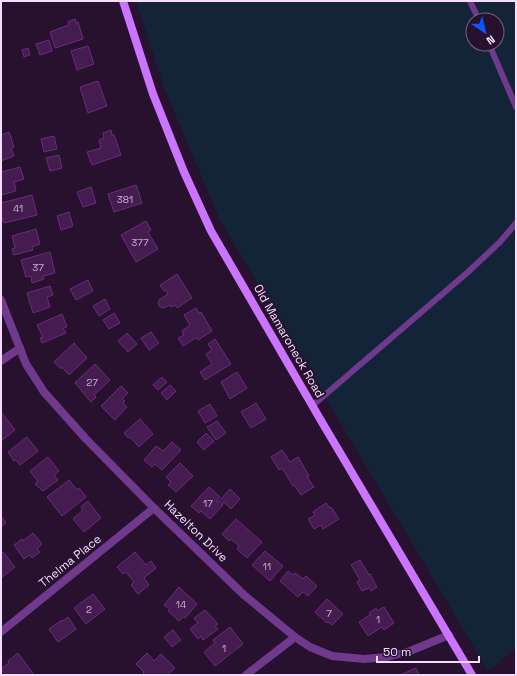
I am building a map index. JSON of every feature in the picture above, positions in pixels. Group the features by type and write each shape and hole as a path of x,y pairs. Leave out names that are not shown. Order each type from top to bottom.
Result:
{"main road":[{"name":"Old Mamaroneck Road","path":"123,1 153,94 184,172 211,231 312,406 472,675"}],"street":[{"name":"Hazelton Drive","path":"1,300 26,364 44,392 86,439 154,508 244,595 295,638 310,648 332,656 364,659 387,657 410,651 449,635"},
{"path":"1,361 20,348"},
{"name":"Thelma Place","path":"1,632 154,508"},
{"path":"246,675 295,638"}],"lane":[{"path":"470,1 475,12"},
{"path":"492,52 516,107"},
{"path":"312,406 468,272 500,242 516,223"}],"shaded area":[{"path":"136,1 516,1 516,648 488,671 221,222 165,90"}],"building":[{"path":"75,19 76,23 78,22 83,39 55,48 50,32 69,25 68,22"},
{"path":"49,40 52,51 40,55 36,44"},
{"path":"88,46 94,64 77,70 71,51"},
{"path":"28,48 30,55 24,57 22,50"},
{"path":"98,81 107,106 88,113 80,87"},
{"path":"111,130 121,155 92,165 87,152 101,148 99,140 104,138 103,133"},
{"path":"9,132 14,147 11,148 14,156 1,161 1,135"},
{"path":"54,136 57,149 44,152 41,139"},
{"path":"59,155 62,168 50,171 46,158"},
{"path":"20,167 24,179 14,182 16,191 1,195 1,172"},
{"path":"136,185 142,203 114,212 108,194"},
{"path":"91,187 96,203 83,207 77,192"},
{"path":"32,195 37,215 4,223 1,214 1,203"},
{"path":"69,212 73,226 61,230 57,216"},
{"path":"146,221 151,230 148,232 158,249 136,262 121,235"},
{"path":"36,229 40,244 32,247 33,250 14,255 12,249 15,248 12,236"},
{"path":"50,252 55,273 43,276 44,279 32,283 31,276 26,277 21,260"},
{"path":"177,274 192,298 177,308 175,305 171,307 170,305 164,308 160,307 158,304 159,300 168,294 160,285"},
{"path":"88,280 93,291 76,300 70,289"},
{"path":"50,286 53,295 47,297 50,307 33,313 27,293"},
{"path":"105,299 110,309 99,316 93,306"},
{"path":"196,308 199,313 201,312 212,331 198,340 197,337 183,346 178,338 184,335 182,331 190,325 184,315"},
{"path":"114,313 120,323 109,329 103,320"},
{"path":"62,314 67,327 63,328 66,333 42,343 40,338 43,337 37,325"},
{"path":"151,332 159,343 149,350 141,338"},
{"path":"127,333 137,344 128,352 118,341"},
{"path":"215,339 231,364 205,380 200,372 212,364 206,354 212,350 208,344"},
{"path":"74,343 87,358 69,375 62,367 61,369 54,362"},
{"path":"95,364 110,380 94,395 96,397 91,402 75,383"},
{"path":"237,372 247,388 230,399 221,382"},
{"path":"162,377 167,382 158,390 153,385"},
{"path":"170,385 176,391 167,400 161,393"},
{"path":"121,386 128,393 122,399 125,401 123,403 127,407 115,420 101,406"},
{"path":"256,403 266,419 251,428 241,412"},
{"path":"210,404 217,416 205,423 198,411"},
{"path":"2,413 15,430 1,441 1,414"},
{"path":"140,419 153,434 139,447 124,433"},
{"path":"217,421 226,433 216,440 207,427"},
{"path":"206,433 214,441 204,450 197,442"},
{"path":"27,437 38,451 20,465 16,460 14,461 8,452"},
{"path":"172,442 181,450 162,470 155,464 152,467 144,460 156,446 163,451"},
{"path":"282,450 290,462 298,457 309,476 307,477 314,487 301,495 294,485 293,486 282,468 279,470 271,457"},
{"path":"48,457 59,471 54,475 58,480 43,491 35,484 38,482 30,471"},
{"path":"180,463 193,476 176,492 168,485 171,482 166,477"},
{"path":"69,480 77,490 79,488 86,497 62,516 47,497"},
{"path":"209,487 220,497 216,501 218,502 230,489 240,499 231,509 224,502 210,519 201,511 199,513 191,506"},
{"path":"88,501 101,518 84,532 73,519 83,510 81,507"},
{"path":"326,503 330,508 331,507 339,519 323,529 321,525 314,529 308,519 315,515 313,512"},
{"path":"1,516 6,523 1,527"},
{"path":"236,519 262,542 247,558 237,549 239,546 231,539 229,541 222,534"},
{"path":"33,533 42,544 37,549 40,552 32,558 29,555 24,559 14,545 22,539 23,541"},
{"path":"265,551 283,566 270,581 252,565"},
{"path":"3,552 15,567 1,578 1,553"},
{"path":"135,552 146,565 151,561 156,568 144,578 149,585 138,594 131,585 134,582 126,572 123,574 117,567"},
{"path":"360,560 377,587 371,591 369,588 362,591 357,582 360,580 351,565"},
{"path":"288,571 293,575 295,573 303,579 306,576 317,586 308,596 303,592 298,597 280,581"},
{"path":"179,587 197,604 185,618 183,617 179,621 168,611 170,609 164,605"},
{"path":"93,594 105,609 86,624 74,608"},
{"path":"327,599 343,614 332,625 328,622 327,623 315,612"},
{"path":"384,607 394,623 384,630 382,627 368,636 359,622 370,615 369,613 376,608 377,611"},
{"path":"205,610 218,624 215,626 218,629 203,640 201,636 198,639 190,629 198,623 194,618"},
{"path":"68,617 76,629 58,642 49,629"},
{"path":"230,627 243,644 215,666 204,652 215,643 213,640"},
{"path":"173,630 181,640 172,647 164,637"},
{"path":"18,653 34,675 6,675 1,669"},
{"path":"147,653 154,661 161,654 175,668 167,675 145,675 136,664"},
{"path":"416,668 419,675 400,675"}]}
